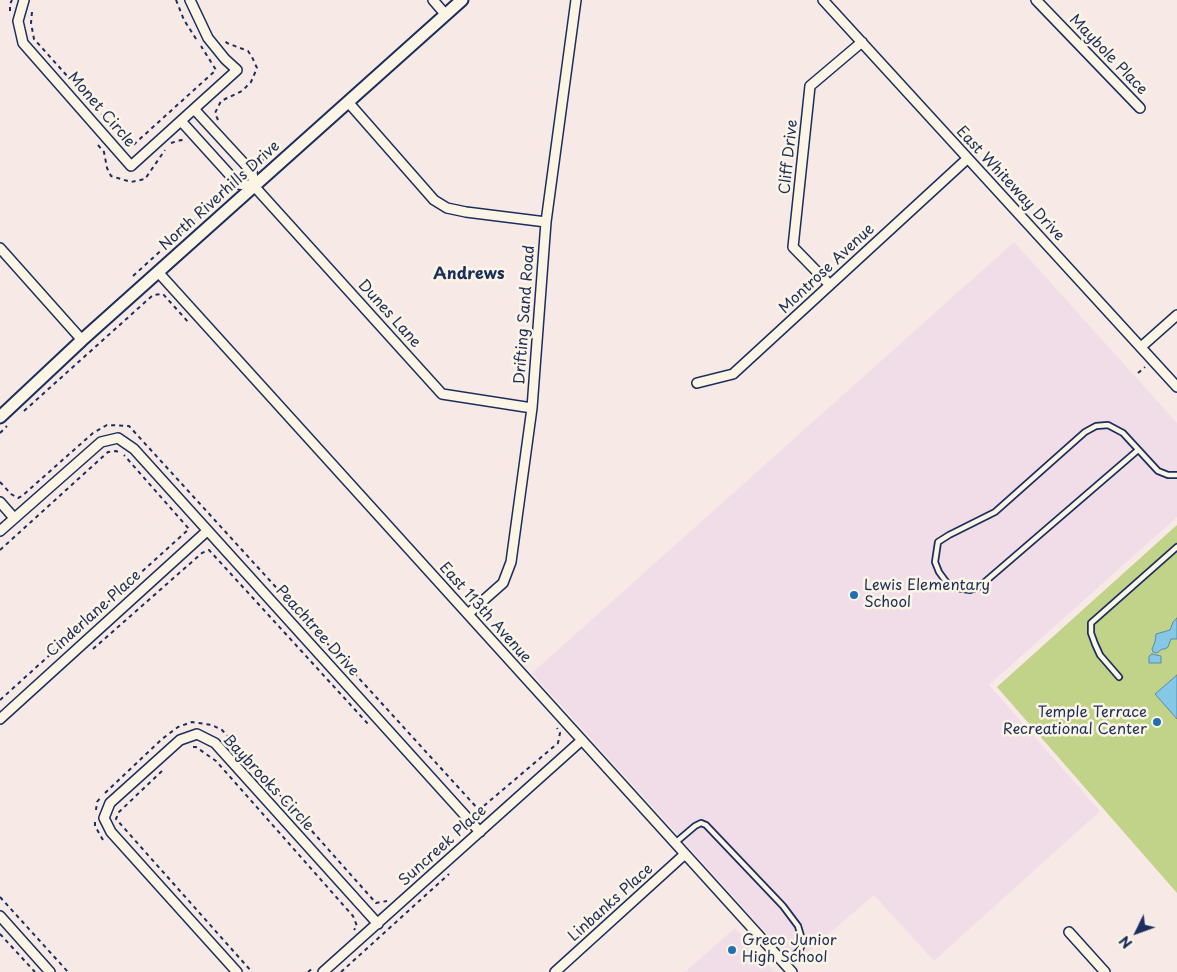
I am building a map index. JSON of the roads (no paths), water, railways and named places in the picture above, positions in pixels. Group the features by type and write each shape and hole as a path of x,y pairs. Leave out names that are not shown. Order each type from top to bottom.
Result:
{"street":[{"name":"Monet Circle","path":"24,0 18,21 23,43 131,166 237,70 225,59 208,38 190,0"},
{"path":"433,0 446,15"},
{"name":"North Riverhills Drive","path":"4,422 82,340 462,0"},
{"name":"Drifting Sand Road","path":"468,614 503,583 508,575 511,562 532,408 546,222 576,0"},
{"name":"East Whiteway Drive","path":"823,0 1177,387"},
{"name":"Maybole Place","path":"1036,0 1140,108"},
{"name":"Cliff Drive","path":"829,284 793,247 810,86 862,42"},
{"path":"348,102 434,200 447,208 546,222"},
{"name":"Dunes Lane","path":"194,109 252,172 254,186 442,394 532,408"},
{"name":"Dunes Lane","path":"181,121 238,184 254,186"},
{"name":"Montrose Avenue","path":"697,383 733,374 967,159"},
{"path":"0,248 82,340"},
{"name":"East 113th Avenue","path":"158,272 792,972"},
{"path":"1141,347 1177,315"},
{"name":"Peachtree Drive","path":"14,518 101,442 118,438 134,449 480,832"},
{"path":"0,502 14,518 0,531"},
{"name":"Cinderlane Place","path":"0,719 208,531"},
{"name":"Baybrooks Circle","path":"237,972 111,832 104,818 110,803 180,740 197,734 215,743 378,924"},
{"name":"Suncreek Place","path":"319,969 378,924 582,740"},
{"name":"Linbanks Place","path":"555,972 685,854"},
{"path":"0,916 50,972"},
{"path":"1069,932 1105,972"}],"lane":[{"path":"1138,450 979,587 970,590 950,587 939,572 935,562 938,542 995,512 1085,432 1096,426 1108,425 1123,433 1158,470 1168,475 1177,476"},
{"path":"1119,677 1100,654 1091,633 1091,623 1177,547"},
{"path":"675,843 695,826 706,825 783,906 798,926 803,943 799,951 784,964"}],"water":[{"path":"1177,618 1177,639 1171,639 1168,647 1165,649 1157,653 1153,652 1156,634 1170,630"},
{"path":"1152,654 1161,656 1161,663 1149,663 1149,656"},
{"path":"1177,675 1177,719 1155,694"}],"place":[{"name":"Lewis Elementary School","path":"854,595"},
{"name":"Temple Terrace Recreational Center","path":"1157,722"},
{"name":"Greco Junior High School","path":"732,950"}],"district":[{"name":"Andrews","path":"469,275"}]}
